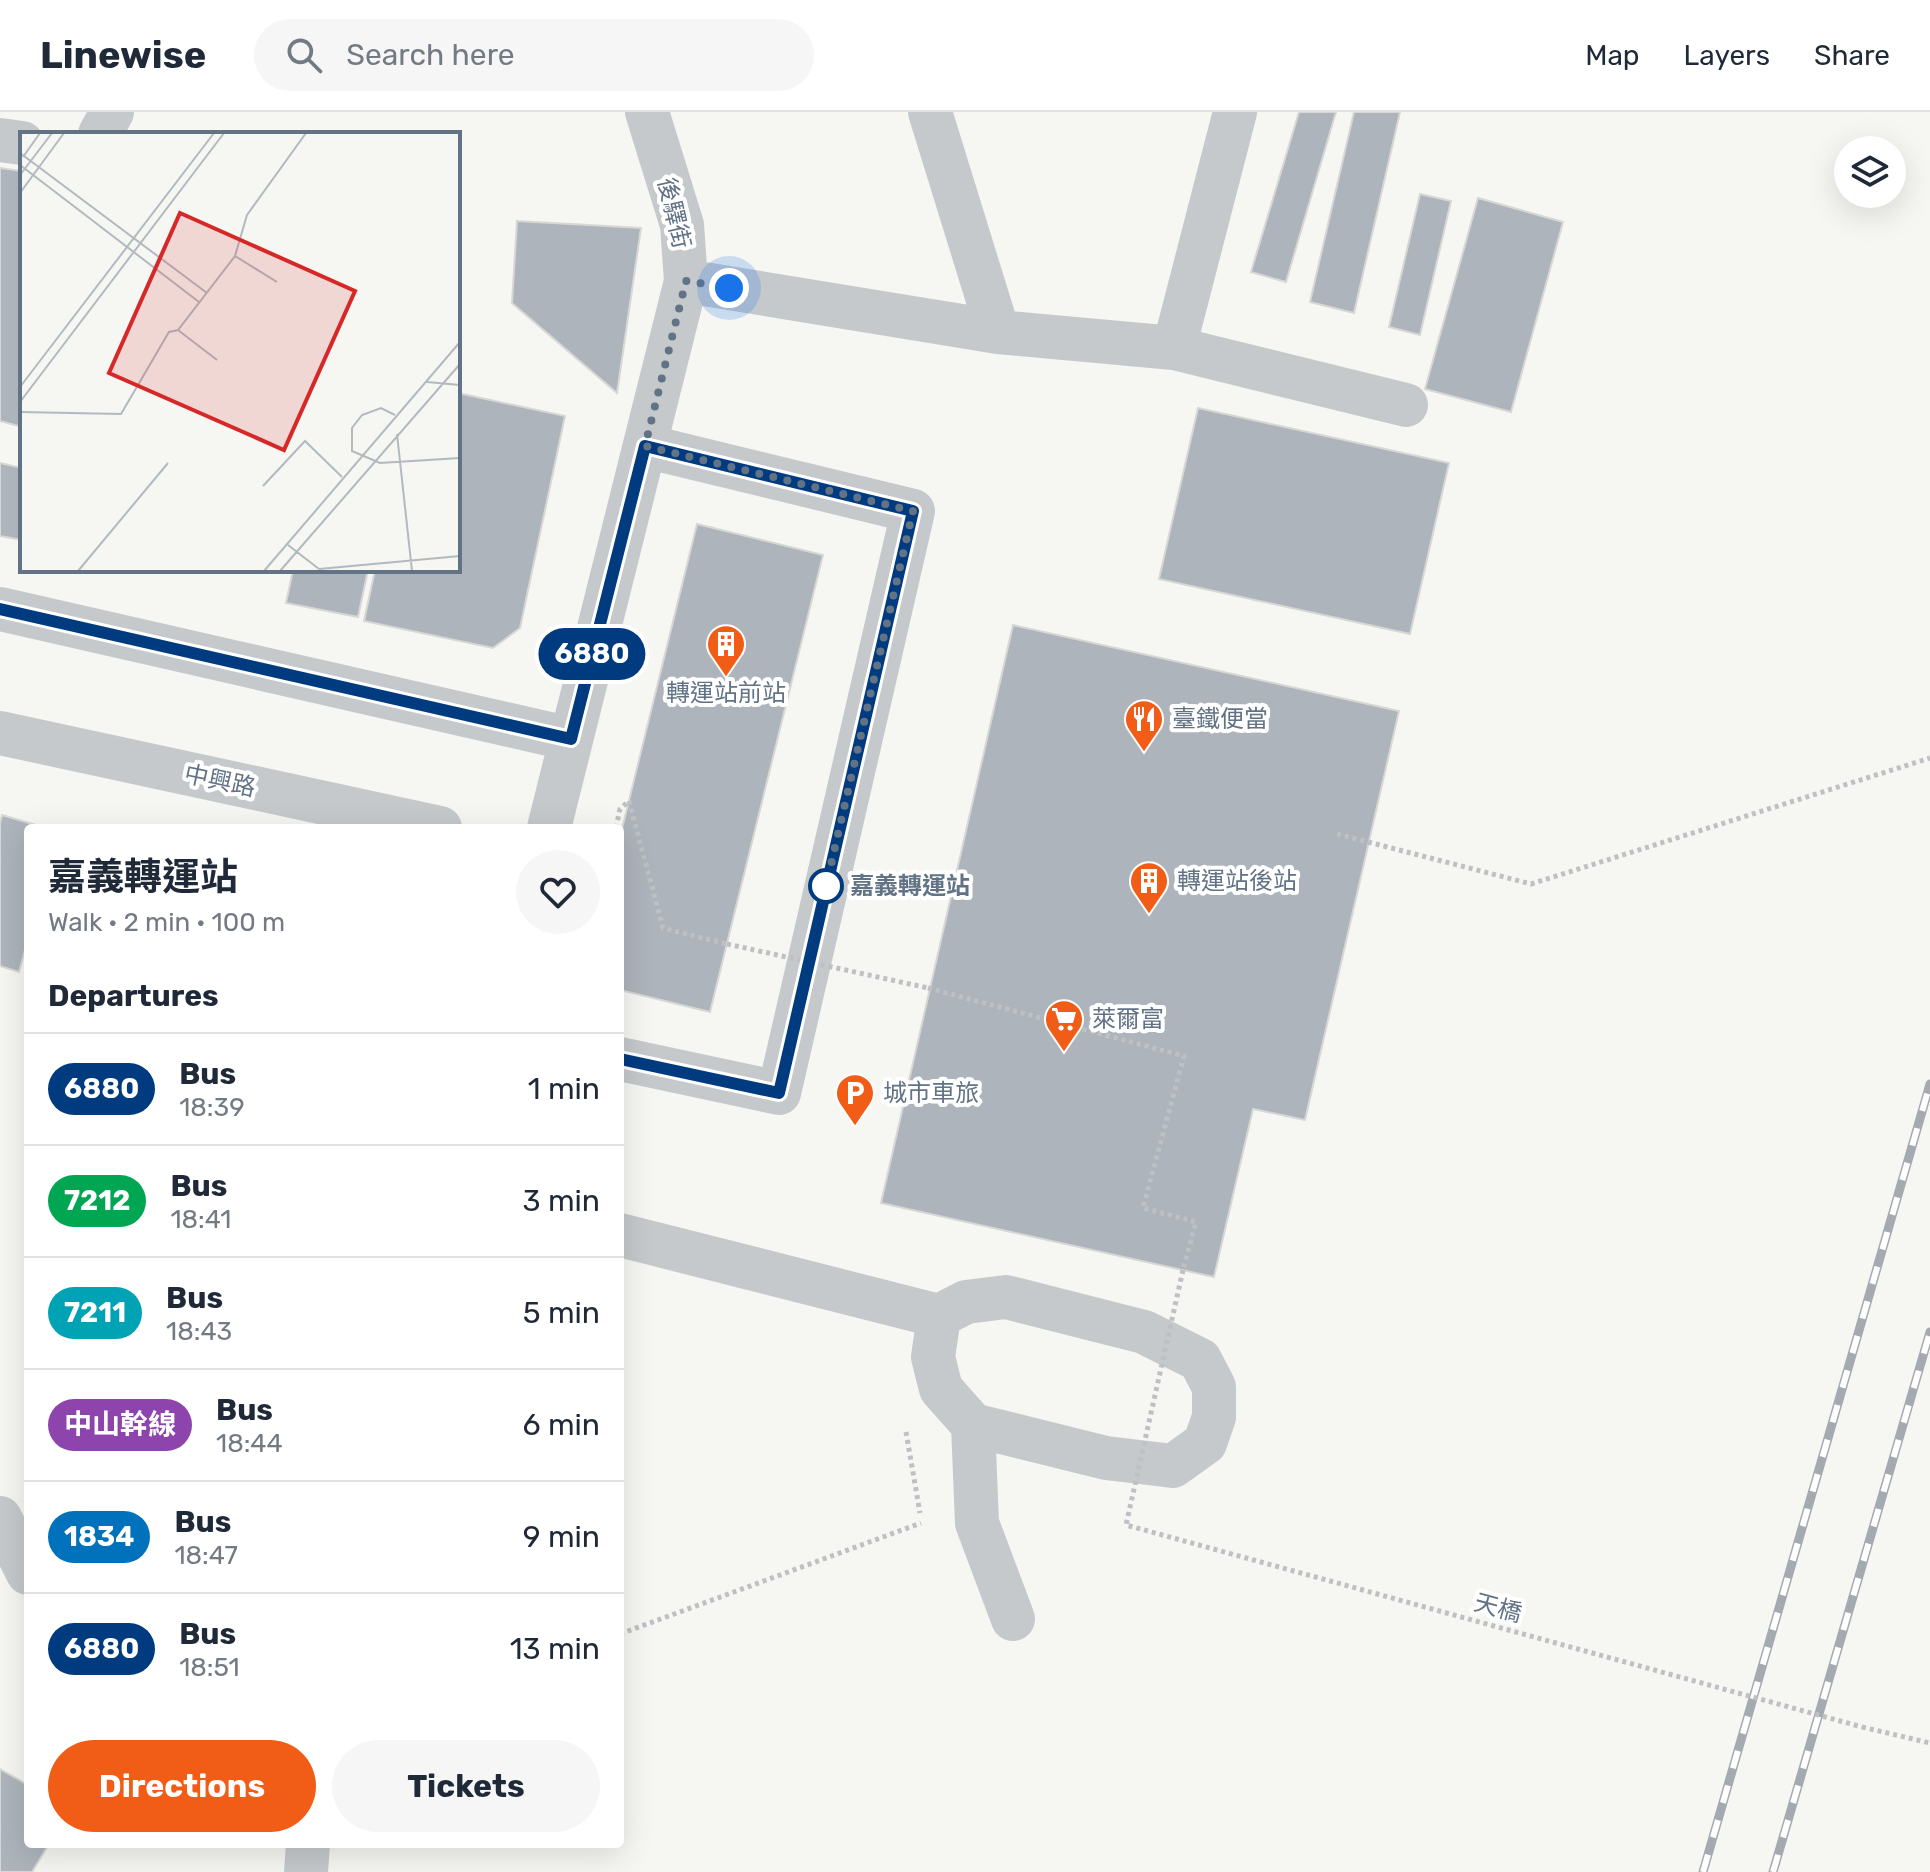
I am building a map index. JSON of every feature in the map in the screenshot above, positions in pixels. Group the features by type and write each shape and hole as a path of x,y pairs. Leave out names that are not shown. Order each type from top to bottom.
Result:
{"street":[{"path":"101,132 112,112"},
{"name":"後驛街","path":"550,824 686,281 682,225 647,112"},
{"path":"930,112 998,332"},
{"path":"1174,348 1235,112"},
{"path":"0,140 20,143"},
{"path":"686,281 998,332 1174,348 1406,405"},
{"path":"624,1060 779,1093 913,511 645,446"},
{"path":"0,609 571,739"},
{"name":"中興路","path":"0,733 421,824"},
{"path":"624,1236 939,1316 966,1302 1006,1297 1144,1332 1200,1360 1214,1387 1214,1417 1205,1443 1173,1466 1106,1458 973,1425 941,1389 933,1357 939,1316"},
{"path":"973,1425 977,1523 1013,1619"},
{"path":"0,1518 24,1565"},
{"path":"306,1872 308,1848"}],"path":[{"path":"1337,834 1531,884 1930,758"},
{"name":"天橋","path":"617,824 620,809 629,801 663,928 928,988 1184,1056 1143,1208 1196,1222 1126,1525 1930,1743"},
{"path":"624,1633 922,1524 904,1420"}],"building":[{"path":"1299,112 1336,112 1286,282 1251,272"},
{"path":"1354,112 1400,112 1354,313 1310,302"},
{"path":"0,168 20,171 20,426 0,421"},
{"path":"1420,194 1451,201 1420,335 1389,327"},
{"path":"1478,198 1563,222 1511,412 1425,389"},
{"path":"517,221 641,228 617,393 512,303"},
{"path":"460,393 565,416 520,628 493,648 364,621 375,572 460,572"},
{"path":"1198,408 1449,463 1410,634 1159,579"},
{"path":"0,463 20,468 20,540 0,536"},
{"name":"轉運站前站","path":"697,524 823,555 710,1012 624,991 623,824"},
{"path":"293,572 368,572 358,617 286,603"},
{"name":"轉運站後站","path":"1013,625 1399,711 1305,1120 1253,1109 1214,1277 881,1203"},
{"path":"2,815 32,824 24,824 24,954 19,972 0,966"},
{"path":"0,1769 24,1783 24,1848 47,1848 32,1872 0,1872"}],"railway":[{"path":"1703,1872 1930,1084"},
{"path":"1773,1872 1930,1332"}],"bus line":[{"name":"6880","path":"0,609 571,739 645,446 913,511 779,1093 624,1060"}],"place":[{"name":"轉運站前站","path":"726,678"},
{"name":"臺鐵便當","path":"1144,753"},
{"name":"嘉義轉運站","path":"826,886"},
{"name":"轉運站後站","path":"1149,915"},
{"name":"萊爾富","path":"1064,1053"},
{"name":"城市車旅","path":"855,1127"}],"route":[{"path":"729,288 686,281 645,446 913,511 826,886"}]}
